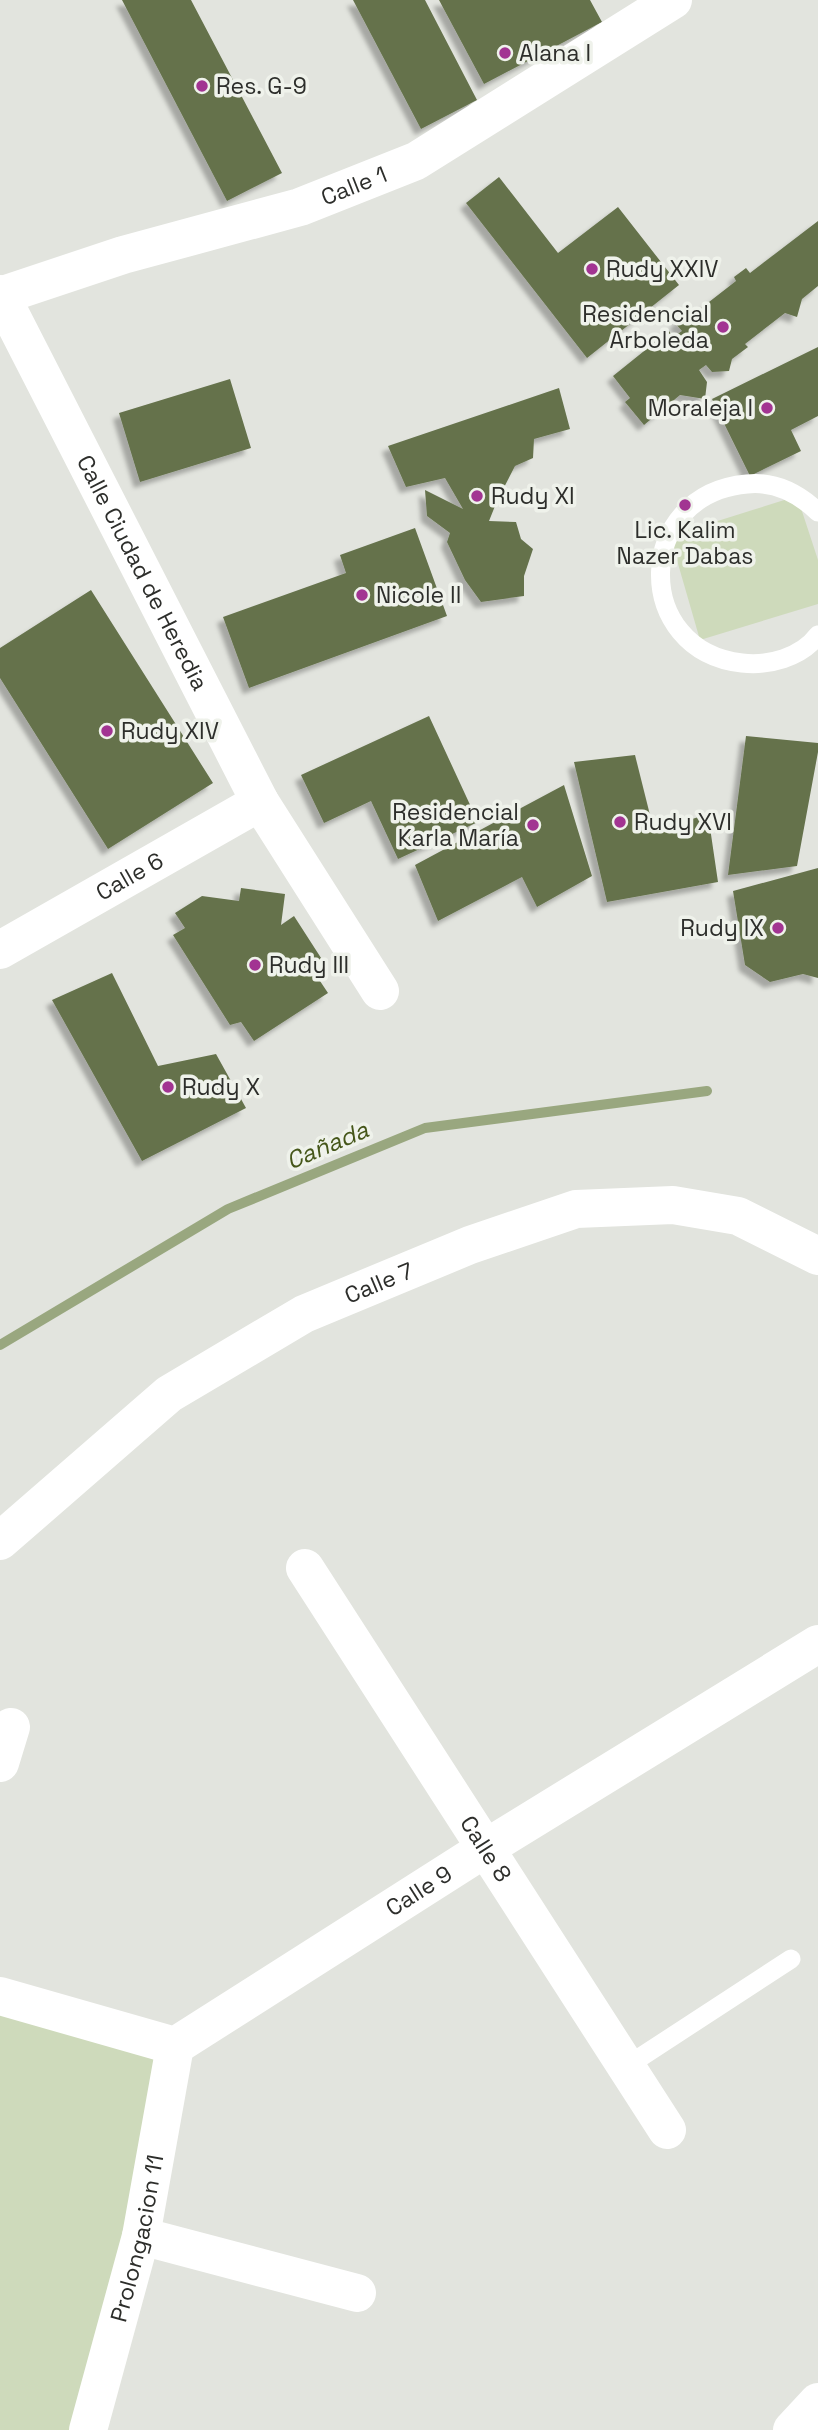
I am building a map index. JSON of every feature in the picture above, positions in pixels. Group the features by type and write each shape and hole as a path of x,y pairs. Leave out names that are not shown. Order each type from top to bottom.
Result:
{"street":[{"name":"Calle 1","path":"0,295 123,255 300,206 416,160 673,0"},
{"name":"Calle Ciudad de Heredia","path":"0,295 260,802 380,991"},
{"name":"Calle 6","path":"0,950 260,802"},
{"name":"Calle 7","path":"0,1541 169,1394 304,1314 470,1245 576,1209 673,1205 738,1216 818,1256"},
{"name":"Calle 8","path":"304,1568 667,2130"},
{"name":"Calle 9","path":"174,2046 486,1848 818,1644"},
{"path":"0,1996 174,2046"},
{"name":"Prolongacion 11","path":"88,2430 141,2236 174,2046"},
{"path":"141,2236 357,2294"},
{"path":"792,2430 818,2402"}],"lane":[{"path":"818,512 785,488 756,483 727,485 700,497 679,517 665,543 659,572 664,601 677,627 698,648 726,662 757,665 788,658 818,635"},
{"path":"627,2066 790,1959"}],"green space":[{"path":"797,496 818,560 818,604 700,640 670,536"},
{"path":"0,1998 175,2046 87,2430 0,2430"}],"building":[{"name":"Res. G-9","path":"122,0 191,0 282,173 227,201"},
{"path":"353,0 425,0 477,100 421,129"},
{"name":"Alana I","path":"439,0 590,0 602,22 484,84"},
{"name":"Rudy XXIV","path":"499,177 558,253 618,207 679,285 587,358 466,203"},
{"name":"Residencial Arboleda","path":"818,221 818,286 802,299 797,317 785,313 745,344 748,347 732,359 729,371 712,372 706,365 699,370 707,382 705,399 680,395 644,425 625,402 630,398 613,376 669,331 673,337 682,331 675,323 692,309 700,309 736,281 734,277 746,268 750,273"},
{"name":"Moraleja I","path":"818,347 818,416 791,430 801,451 750,476 712,399"},
{"path":"230,379 251,448 140,482 119,413"},
{"name":"Rudy XI","path":"559,388 570,429 534,439 533,458 515,466 489,521 516,522 521,539 533,549 524,576 524,596 481,602 465,580 447,542 450,533 427,516 425,490 463,509 445,478 406,487 388,446"},
{"name":"Nicole II","path":"415,528 447,616 249,688 223,617 346,573 340,555"},
{"name":"Rudy XIV","path":"91,590 213,783 108,849 0,678 0,648"},
{"path":"429,716 478,822 398,859 371,801 324,823 301,775"},
{"path":"746,736 818,743 818,752 797,866 728,875"},
{"name":"Rudy XVI","path":"635,755 654,831 708,814 718,882 607,902 574,762"},
{"name":"Residencial Karla María","path":"564,785 592,876 537,907 522,877 438,921 415,865"},
{"name":"Rudy IX","path":"818,868 818,978 803,974 770,982 745,965 733,891"},
{"name":"Rudy III","path":"241,888 285,894 281,925 294,916 323,961 312,969 328,993 254,1041 241,1022 230,1025 173,935 185,928 175,913 202,896 239,901"},
{"name":"Rudy X","path":"112,973 158,1066 216,1054 246,1108 142,1161 52,1000"}],"waterway":[{"name":"Cañada","path":"0,1345 228,1209 425,1128 707,1091"}],"place":[{"name":"Alana I","path":"505,53"},
{"name":"Res. G-9","path":"202,86"},
{"name":"Rudy XXIV","path":"592,269"},
{"name":"Residencial Arboleda","path":"723,327"},
{"name":"Moraleja I","path":"767,408"},
{"name":"Rudy XI","path":"477,496"},
{"name":"Lic. Kalim Nazer Dabas","path":"685,505"},
{"name":"Nicole II","path":"362,595"},
{"name":"Rudy XIV","path":"107,731"},
{"name":"Rudy XVI","path":"620,822"},
{"name":"Residencial Karla María","path":"533,825"},
{"name":"Rudy IX","path":"778,928"},
{"name":"Rudy III","path":"255,965"},
{"name":"Rudy X","path":"168,1087"}]}
